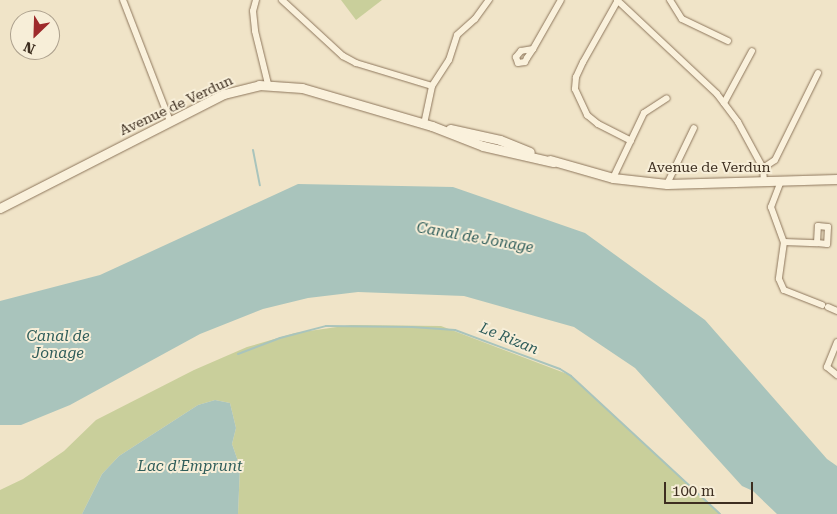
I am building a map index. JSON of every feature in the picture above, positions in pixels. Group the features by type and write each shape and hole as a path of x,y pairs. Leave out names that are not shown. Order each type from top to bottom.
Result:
{"main road":[{"name":"Avenue de Verdun","path":"0,208 224,94 241,88 268,84 302,88 428,125 492,149 553,162 613,178 667,184 837,179"}],"street":[{"path":"123,0 170,121"},
{"path":"256,0 253,11 255,31 268,84"},
{"path":"282,0 343,56 356,63 432,86"},
{"path":"428,125 434,80 450,60 456,35 475,19 489,0"},
{"path":"533,48 561,0"},
{"path":"631,141 598,124 587,114 576,89 576,77 617,0 692,69 724,103 738,122 763,168 764,181"},
{"path":"670,0 682,19 728,41"},
{"path":"724,103 730,96 752,51"},
{"path":"763,168 775,160 818,73"},
{"path":"613,178 644,113 667,98"},
{"path":"667,184 694,128"},
{"path":"781,181 771,207 784,242 779,279 784,290 837,310"},
{"path":"784,242 817,243"},
{"path":"837,342 827,367 837,375"}],"green space":[{"path":"341,0 382,0 356,20"},
{"path":"351,325 441,326 570,375 721,514 238,514 240,467 232,444 236,428 230,403 215,400 198,405 119,456 102,474 82,514 0,514 0,490 23,479 64,451 96,420 194,370 247,347 295,333"}],"water":[{"name":"Canal de Jonage","path":"298,184 453,187 585,233 705,320 827,459 837,466 837,514 777,514 753,491 742,486 635,368 574,327 464,296 358,292 308,298 263,309 200,334 70,405 21,425 0,425 0,301 100,275"},
{"name":"Lac d'Emprunt","path":"215,400 230,403 236,428 232,444 240,467 238,514 82,514 102,474 119,456 198,405"}],"waterway":[{"path":"253,150 260,185"},
{"name":"Le Rizan","path":"238,354 280,338 326,326 412,327 455,330 560,369 571,376 720,514"}]}
